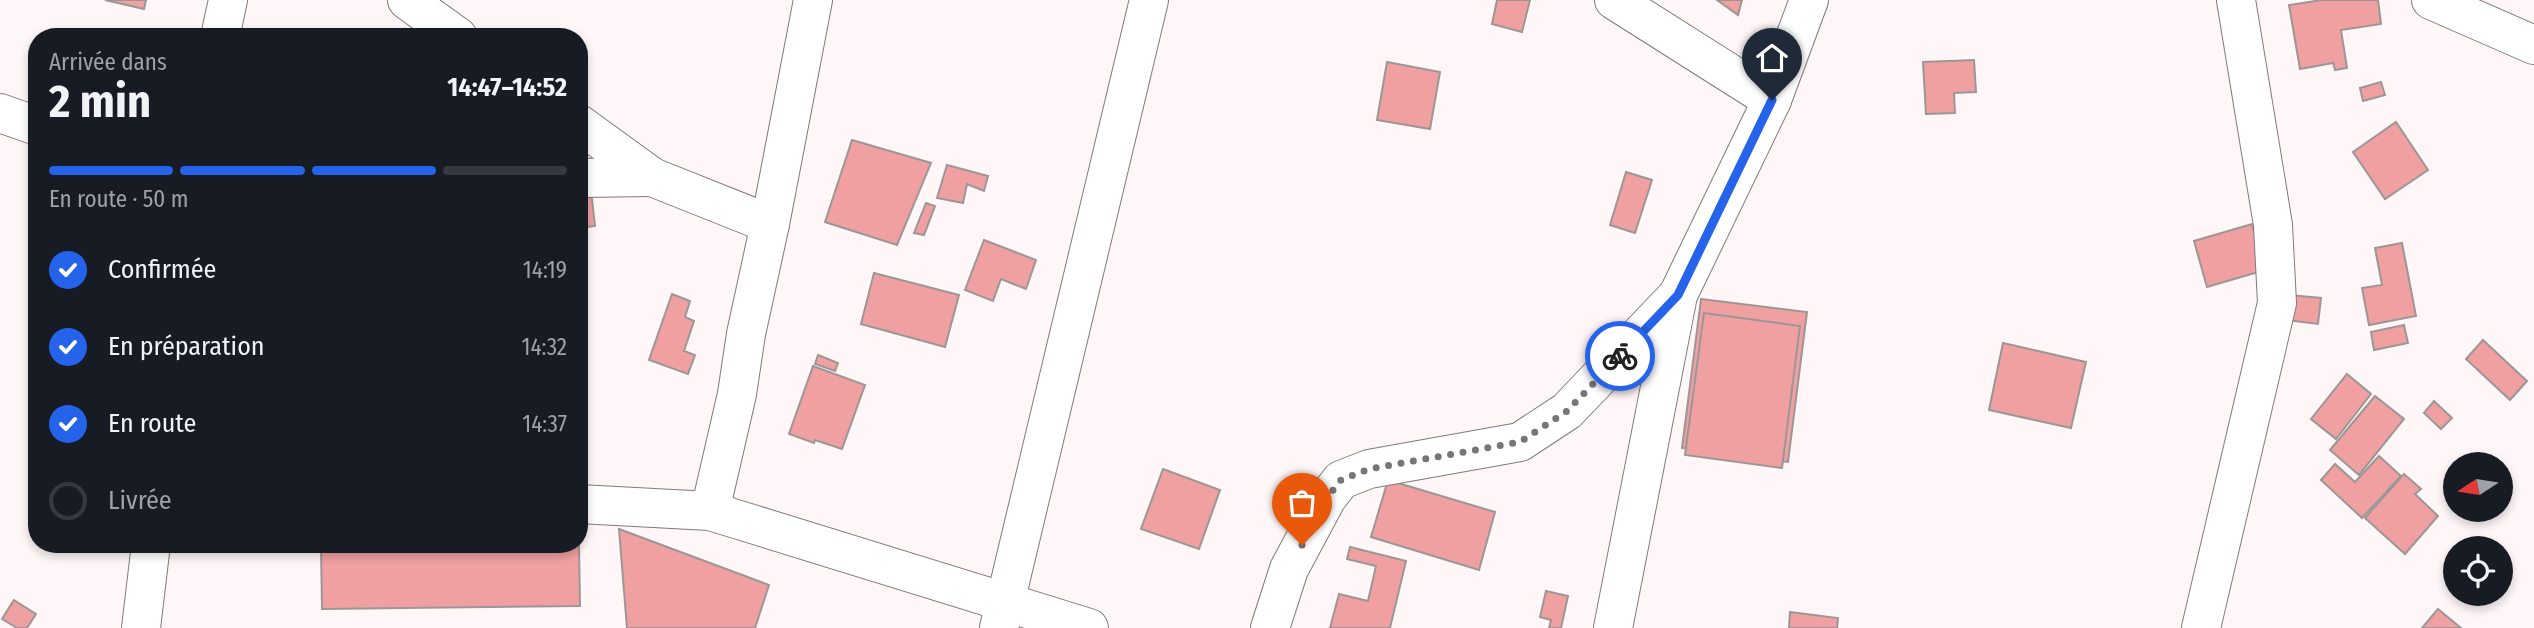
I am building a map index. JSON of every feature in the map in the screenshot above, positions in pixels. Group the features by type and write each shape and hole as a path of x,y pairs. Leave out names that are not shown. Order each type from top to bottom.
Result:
{"street":[{"path":"222,28 228,0"},
{"path":"407,0 446,28"},
{"path":"710,511 737,394 746,334 813,0"},
{"path":"1002,616 1149,0"},
{"path":"1614,0 1772,100"},
{"path":"1613,628 1678,295 1772,100 1809,0"},
{"path":"2201,628 2277,303 2273,225 2236,0"},
{"path":"2431,0 2534,45"},
{"path":"0,113 28,123"},
{"path":"588,131 652,177 770,224"},
{"path":"588,178 652,177"},
{"path":"1270,628 1289,569 1327,498 1341,480 1369,469 1520,442 1567,411 1678,295"},
{"path":"588,504 710,511 1002,616 1089,628"},
{"path":"141,628 150,553"}],"building":[{"path":"105,0 146,0 144,9"},
{"path":"1497,0 1530,0 1522,32 1492,24"},
{"path":"1717,0 1742,0 1738,15"},
{"path":"2322,0 2378,0 2381,24 2341,30 2347,68 2335,70 2333,63 2300,69 2289,5"},
{"path":"1974,60 1976,92 1954,93 1955,113 1926,114 1923,62"},
{"path":"1387,62 1440,72 1430,129 1377,120"},
{"path":"2381,82 2385,95 2363,101 2360,88"},
{"path":"2396,122 2428,170 2385,199 2353,152"},
{"path":"852,140 931,163 897,245 825,222"},
{"path":"947,165 988,176 984,191 967,184 963,203 937,198"},
{"path":"1626,172 1652,180 1635,233 1610,225"},
{"path":"588,182 595,226 588,227"},
{"path":"926,203 935,206 924,235 914,233"},
{"path":"2252,224 2265,270 2207,287 2194,241"},
{"path":"984,240 1036,260 1026,289 1001,279 993,301 965,290"},
{"path":"2402,243 2416,316 2369,325 2362,288 2382,285 2375,248"},
{"path":"874,273 959,295 945,347 861,324"},
{"path":"672,294 690,301 685,317 694,321 684,351 695,355 688,374 649,360"},
{"path":"2289,295 2321,298 2318,324 2286,320"},
{"path":"1701,299 1807,312 1788,462 1682,448"},
{"path":"1704,313 1800,326 1782,468 1685,455"},
{"path":"2404,325 2408,343 2374,350 2371,332"},
{"path":"2483,340 2527,381 2510,400 2466,359"},
{"path":"2003,343 2086,362 2071,428 1989,410"},
{"path":"818,355 838,363 835,371 815,364"},
{"path":"813,366 865,385 842,449 789,434"},
{"path":"2347,374 2371,394 2336,439 2311,419"},
{"path":"2375,396 2404,419 2359,475 2330,450"},
{"path":"2434,401 2452,418 2441,429 2424,413"},
{"path":"2379,456 2401,476 2362,518 2321,480 2335,464 2355,482"},
{"path":"1163,469 1220,490 1199,549 1141,529"},
{"path":"2404,474 2421,489 2415,494 2438,516 2405,554 2365,518"},
{"path":"1388,480 1495,512 1479,570 1371,537"},
{"path":"619,529 769,585 755,628 627,628"},
{"path":"1350,547 1406,561 1390,628 1330,628 1339,594 1368,601 1376,566 1347,559"},
{"path":"321,553 579,553 580,606 322,609"},
{"path":"1546,591 1568,596 1561,628 1549,628 1551,620 1540,617"},
{"path":"14,600 36,614 27,628 17,628 2,619"},
{"path":"2438,609 2461,628 2422,628"},
{"path":"1790,612 1838,618 1837,628 1789,628"}],"way so far":[{"path":"1302,545 1327,498 1341,480 1369,469 1520,442 1567,411 1620,356"}],"route":[{"path":"1620,356 1678,295 1772,100"}]}
